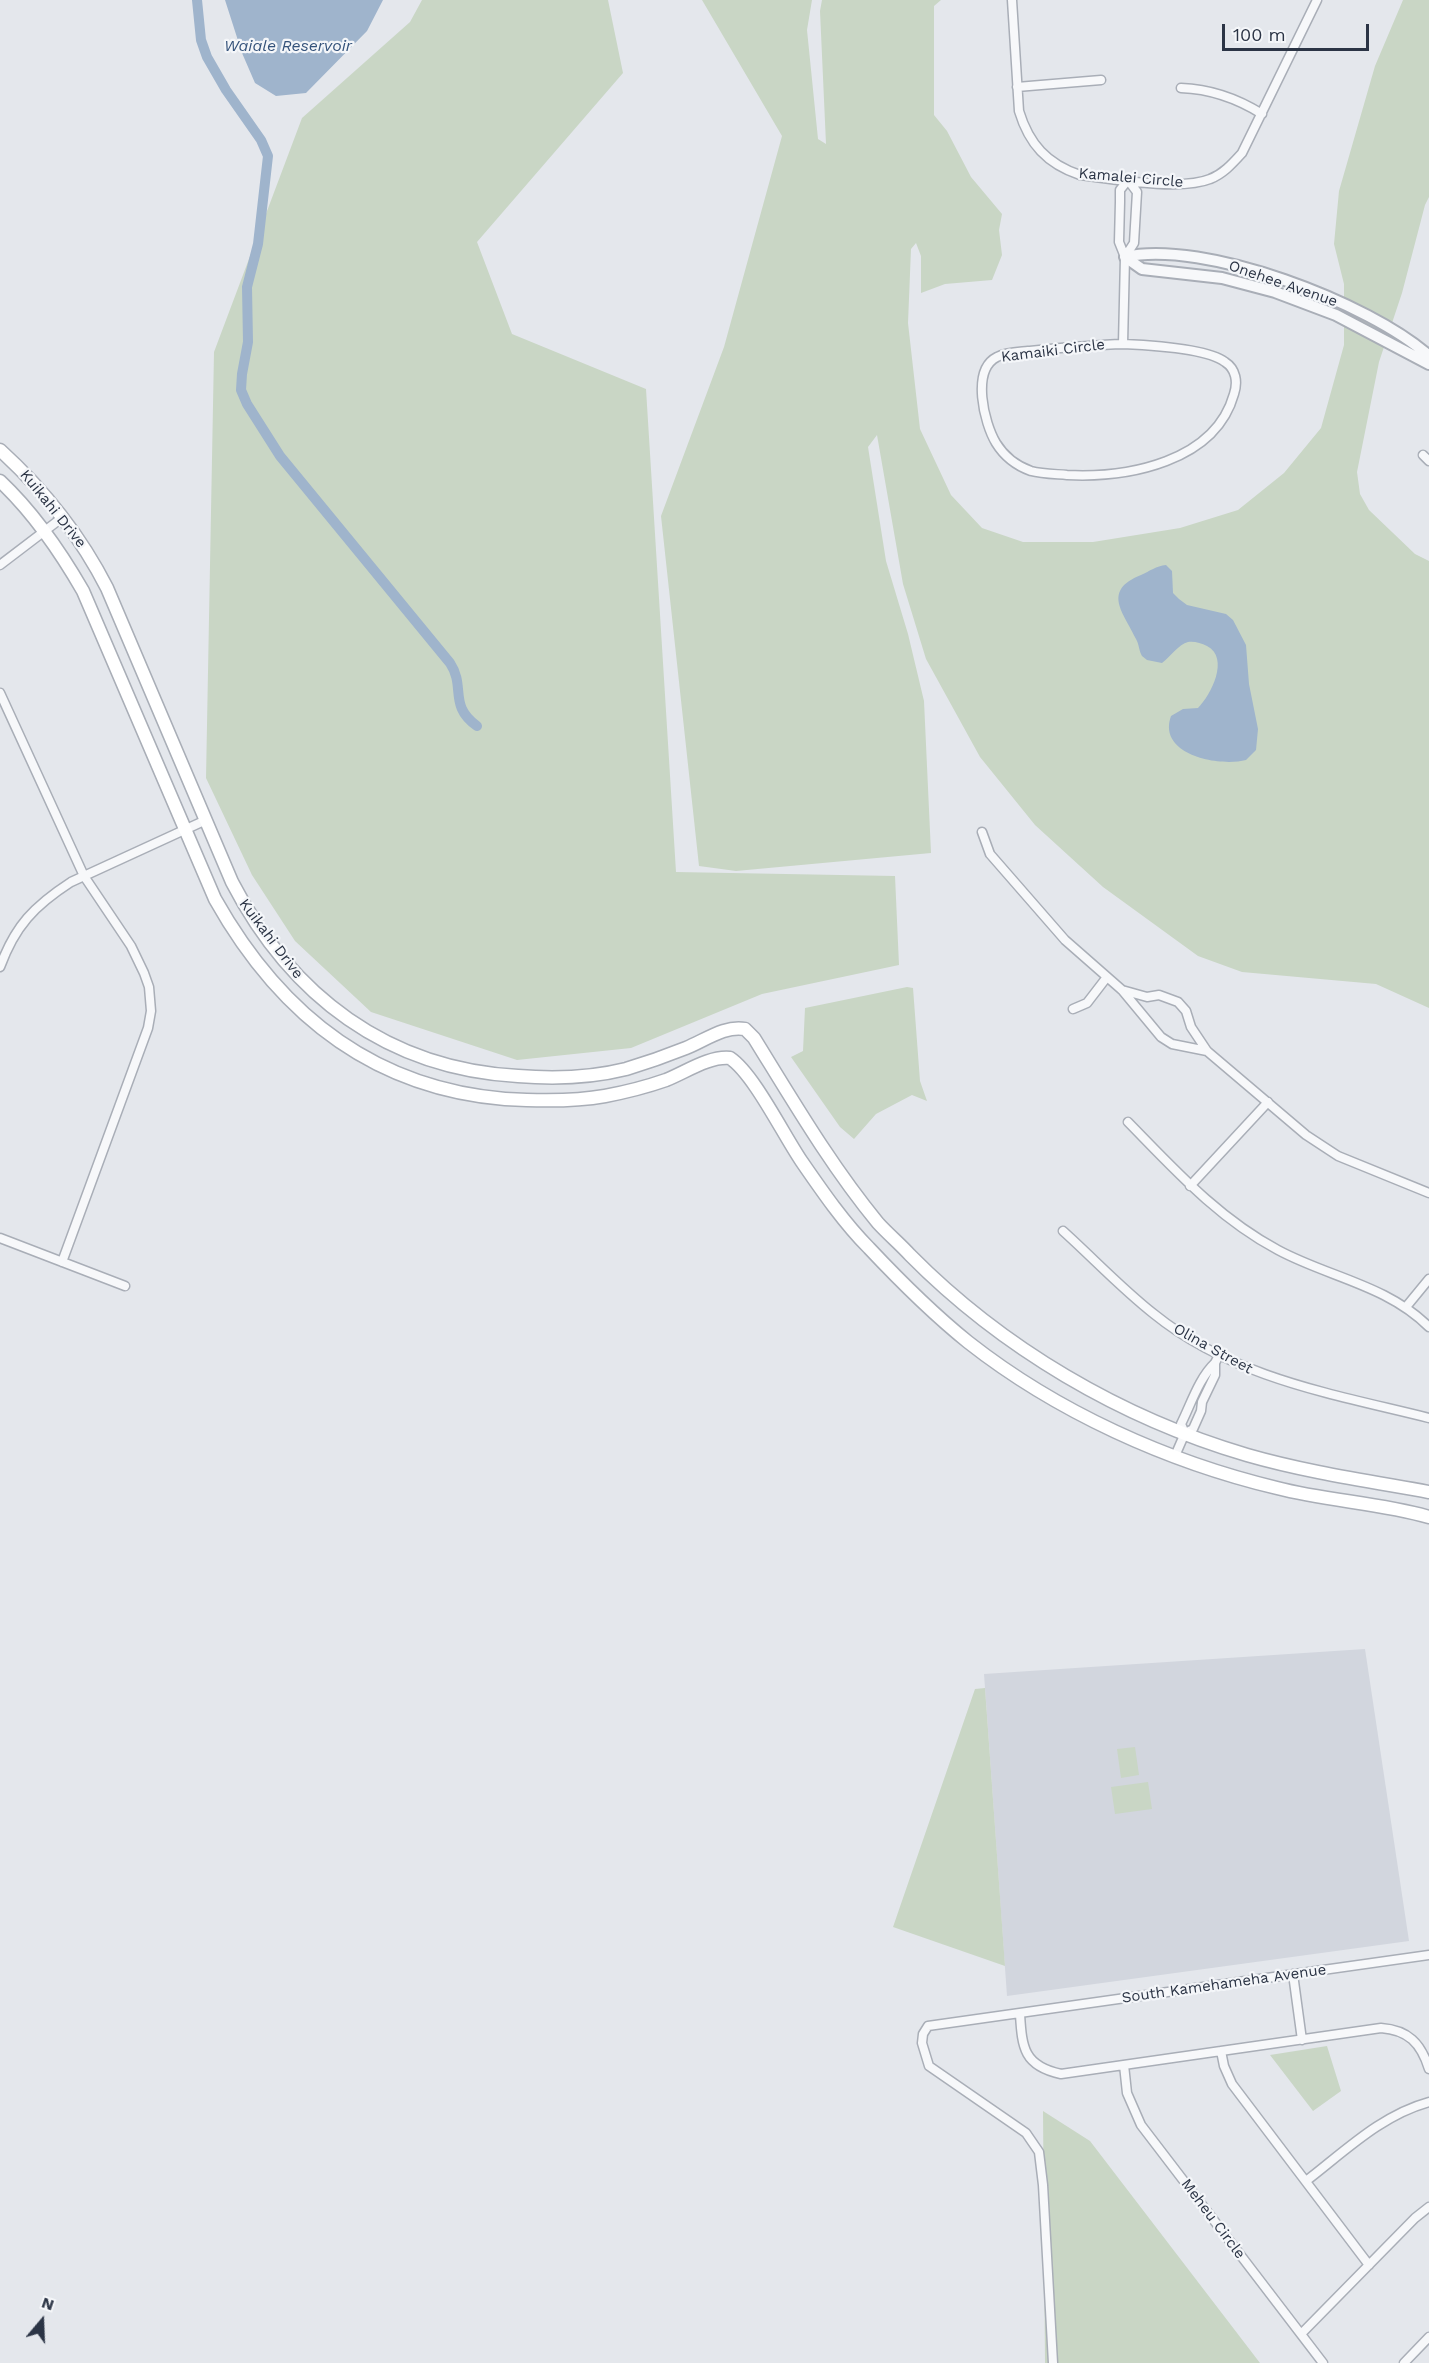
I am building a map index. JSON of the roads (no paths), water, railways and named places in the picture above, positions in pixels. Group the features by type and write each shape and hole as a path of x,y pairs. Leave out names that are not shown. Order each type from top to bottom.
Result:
{"main road":[{"name":"Kuikahi Drive","path":"0,450 21,469 63,517 92,559 107,588 242,902 305,984 328,1006 357,1026 408,1053 490,1075 563,1078 610,1072 651,1062 730,1029 745,1029 750,1032 834,1164 879,1224 941,1287 1011,1341 1084,1387 1185,1433"},
{"name":"Kuikahi Drive","path":"0,482 31,514 65,560 97,621 215,899 232,929 256,963 302,1013 341,1044 368,1060 410,1077 463,1093 537,1101 585,1099 643,1088 716,1059 730,1058 746,1072 803,1163 861,1241 912,1294 968,1342 1028,1384 1093,1420 1175,1456"},
{"path":"1185,1433 1246,1454 1306,1469 1429,1492"},
{"path":"1175,1456 1277,1488 1429,1517"}],"street":[{"name":"Kamalei Circle","path":"1012,0 1019,111 1024,128 1041,153 1053,163 1073,172 1128,180 1189,183 1210,179 1223,172 1242,153 1316,0"},
{"path":"1017,87 1101,80"},
{"path":"1181,88 1200,89 1234,99 1262,114"},
{"path":"1123,344 1125,257 1119,242 1120,190 1128,180 1137,192 1134,243 1125,257"},
{"name":"Onehee Avenue","path":"1125,257 1145,252 1222,262 1290,283 1386,326 1429,356"},
{"name":"Onehee Avenue","path":"1125,257 1142,269 1222,278 1275,292 1344,319 1429,364"},
{"name":"Kamaiki Circle","path":"1123,344 1162,347 1213,356 1224,361 1233,370 1237,385 1233,398 1217,425 1205,438 1195,446 1164,462 1135,470 1098,475 1032,471 1015,463 1004,453 987,426 981,378 991,361 1004,354 1063,347 1123,344"},
{"path":"0,565 63,517"},
{"path":"0,693 84,876 131,946 149,987 151,1011 148,1028 62,1262"},
{"path":"0,967 11,939 32,911 61,888 206,820"},
{"path":"982,832 990,854 1065,940 1122,990 1161,1037 1172,1044 1207,1051"},
{"path":"1073,1009 1088,1003 1107,977"},
{"path":"1122,990 1147,997 1159,995 1178,1002 1186,1011 1191,1027 1207,1051 1306,1135 1338,1156 1429,1193"},
{"path":"1190,1186 1268,1102"},
{"path":"1128,1122 1190,1186 1224,1216 1280,1252 1369,1288 1406,1307 1429,1327"},
{"name":"Olina Street","path":"1064,1231 1154,1315 1217,1359 1288,1383 1429,1418"},
{"path":"0,1238 125,1286"},
{"path":"1406,1307 1429,1279"},
{"path":"1175,1456 1185,1433 1181,1424 1207,1371 1217,1359"},
{"name":"South Kamehameha Avenue","path":"1053,2363 1043,2185 1039,2152 1026,2133 928,2066 922,2034 928,2026 1429,1955"},
{"path":"1293,1974 1302,2040"},
{"path":"1020,2014 1022,2042 1028,2056 1038,2067 1061,2074 1365,2029 1395,2029 1408,2036 1419,2046 1429,2069"},
{"path":"1221,2051 1224,2066 1232,2084 1368,2265"},
{"name":"Meheu Circle","path":"1124,2065 1127,2093 1142,2125 1323,2363"},
{"path":"1306,2181 1376,2127 1392,2117 1429,2102"},
{"path":"1301,2334 1415,2218 1429,2207"},
{"path":"1404,2363 1429,2337"}],"water":[{"name":"Waiale Reservoir","path":"225,0 383,0 367,31 306,93 276,96 255,83 242,53"},
{"path":"1166,565 1172,571 1173,593 1179,599 1187,605 1226,614 1233,620 1246,645 1249,684 1258,729 1256,750 1246,760 1221,762 1207,759 1181,749 1173,740 1169,729 1171,716 1183,709 1198,708 1203,702 1216,677 1217,659 1214,652 1207,646 1198,642 1190,642 1181,645 1162,663 1147,660 1142,656 1119,603 1122,588 1129,581"}],"waterway":[{"path":"197,0 201,40 207,57 226,90 261,140 268,156 258,244 247,287 248,342 241,390 247,404 280,456 450,663 455,672 463,711 477,726"}]}
